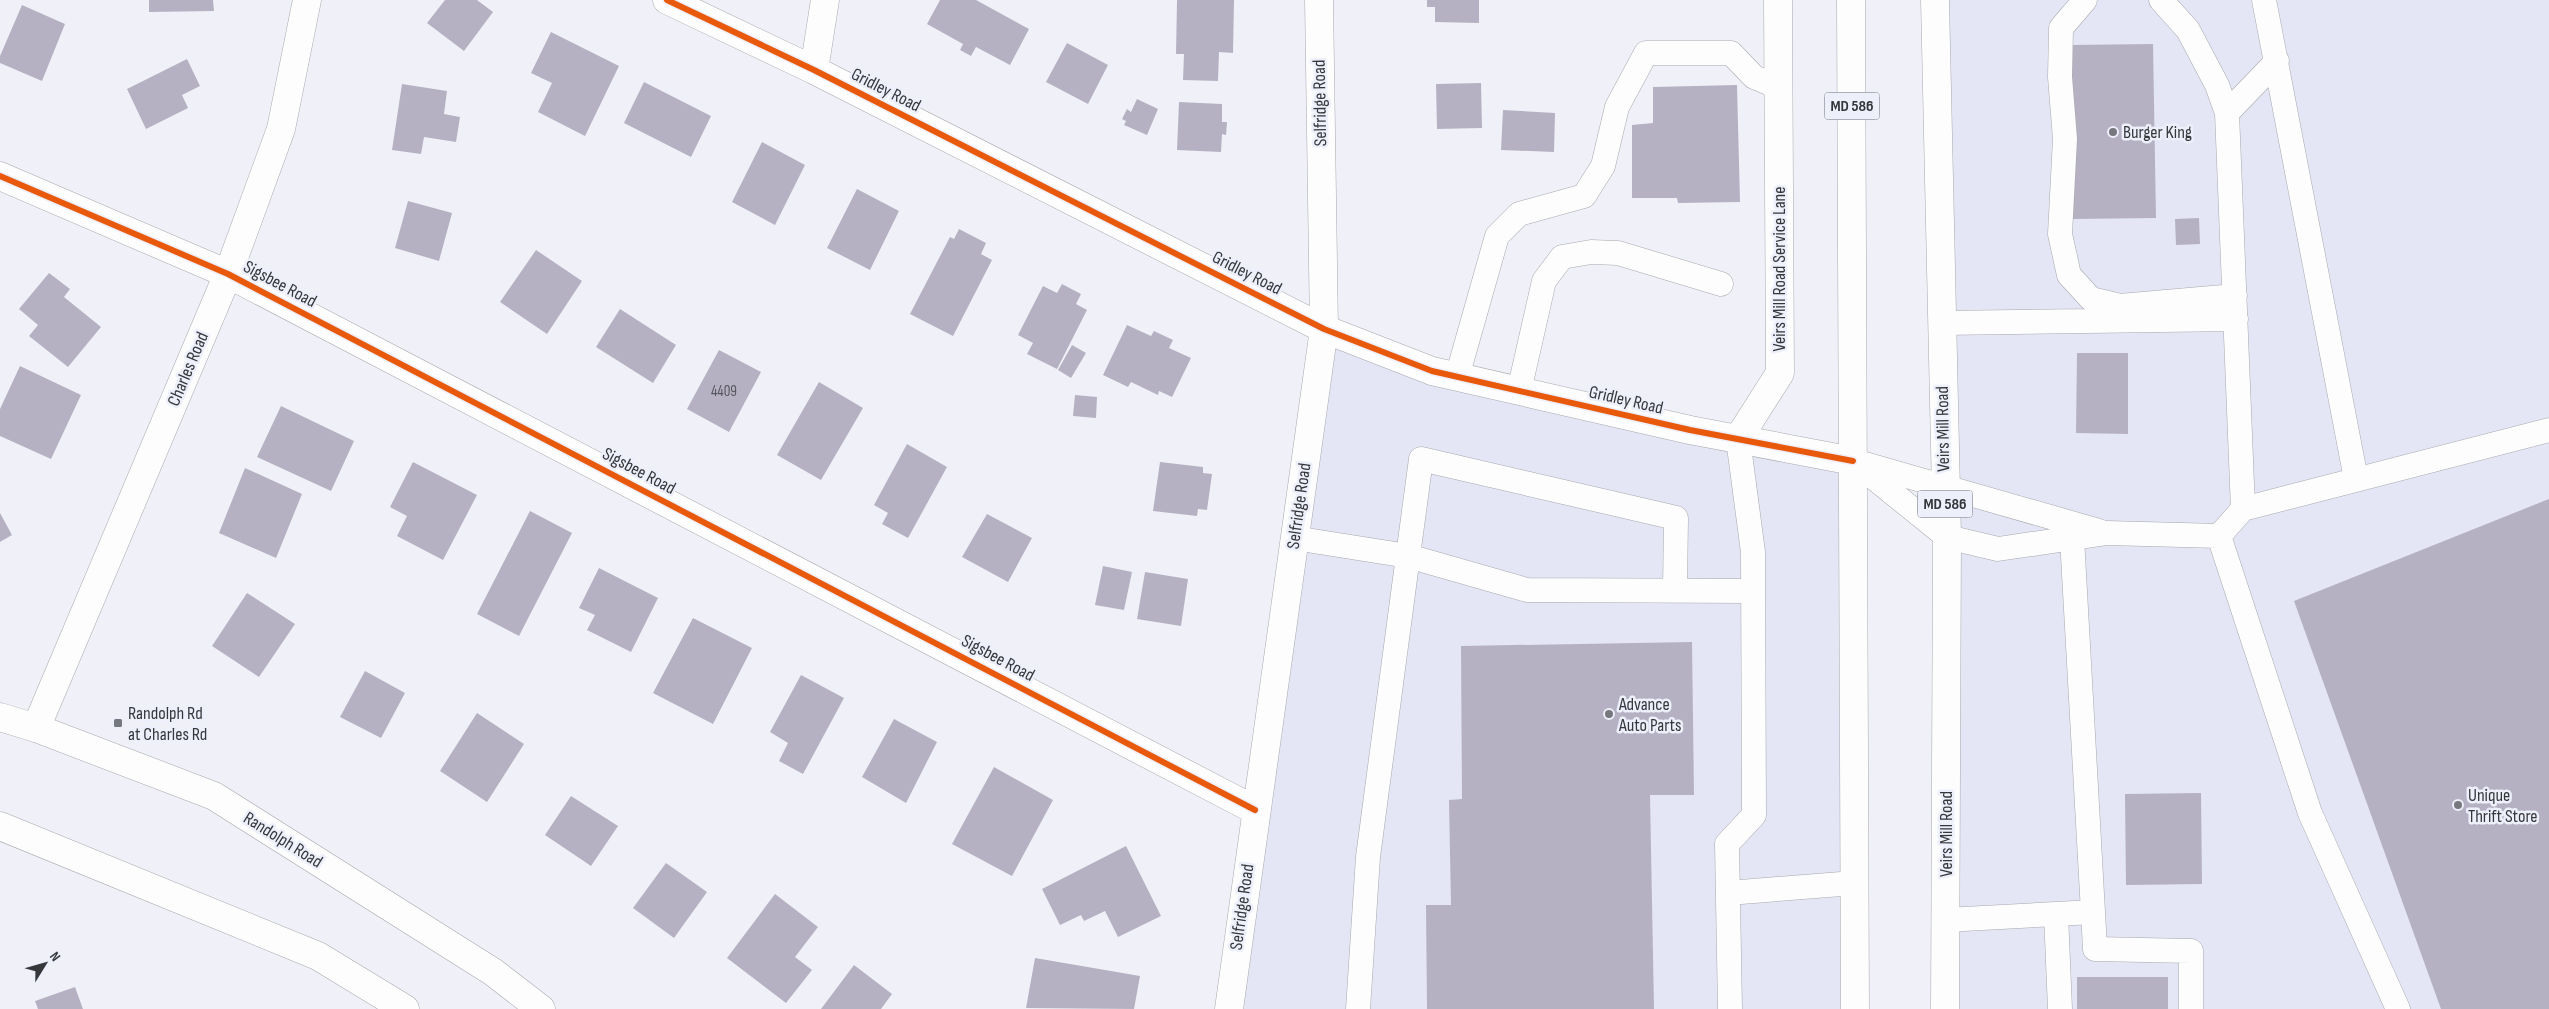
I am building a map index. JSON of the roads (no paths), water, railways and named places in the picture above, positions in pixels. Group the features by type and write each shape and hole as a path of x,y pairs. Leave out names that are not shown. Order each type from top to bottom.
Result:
{"street":[{"name":"Charles Road","path":"36,728 228,274 281,129 307,0"},
{"name":"Gridley Road","path":"668,0 814,70 1324,329 1432,371 1738,439 1853,461"},
{"path":"814,70 825,0"},
{"name":"Selfridge Road","path":"1229,1009 1255,810 1324,329 1319,0"},
{"name":"Veirs Mill Road Service Lane","path":"1738,439 1780,373 1778,0"},
{"name":"MD 586","path":"1851,0 1855,1009"},
{"name":"Veirs Mill Road","path":"1935,0 1944,488 1947,537 1945,1009"},
{"name":"Sigsbee Road","path":"0,176 228,274 1255,810"},
{"name":"Randolph Road","path":"0,717 36,728 214,796 493,972 541,1009"},
{"path":"0,826 318,956 404,1009"}],"lane":[{"path":"2086,0 2062,28 2060,77 2065,139 2060,234 2069,275 2091,299 2120,306 2235,296"},
{"path":"2161,0 2188,30 2217,85 2228,113 2243,508"},
{"path":"2264,0 2356,479"},
{"path":"1457,377 1497,236 1519,214 1540,210 1584,196 1603,166 1617,107 1646,54 1730,53 1754,77 1778,87"},
{"path":"2228,113 2277,61"},
{"path":"1519,391 1544,281 1562,257 1591,252 1618,253 1721,284"},
{"path":"1941,323 2236,319"},
{"path":"2219,536 2243,508 2549,430"},
{"path":"1730,1009 1727,844 1754,815 1753,552 1738,439"},
{"path":"1358,1009 1368,857 1420,459 1676,518 1675,590"},
{"path":"1853,461 2107,533"},
{"path":"1853,461 1947,537 1998,549 2107,533 2219,536"},
{"path":"2219,536 2310,813 2398,1009"},
{"path":"1294,538 1408,556 1527,590 1752,591"},
{"path":"2072,538 2095,949 2191,951 2191,1009"},
{"path":"1728,893 1854,883"},
{"path":"1945,920 2093,912"},
{"path":"2056,914 2060,1009"}],"place":[{"name":"Burger King","path":"2113,132"},
{"name":"Advance Auto Parts","path":"1609,714"},
{"name":"Randolph Rd at Charles Rd","path":"118,723"},
{"name":"Unique Thrift Store","path":"2458,805"}]}
